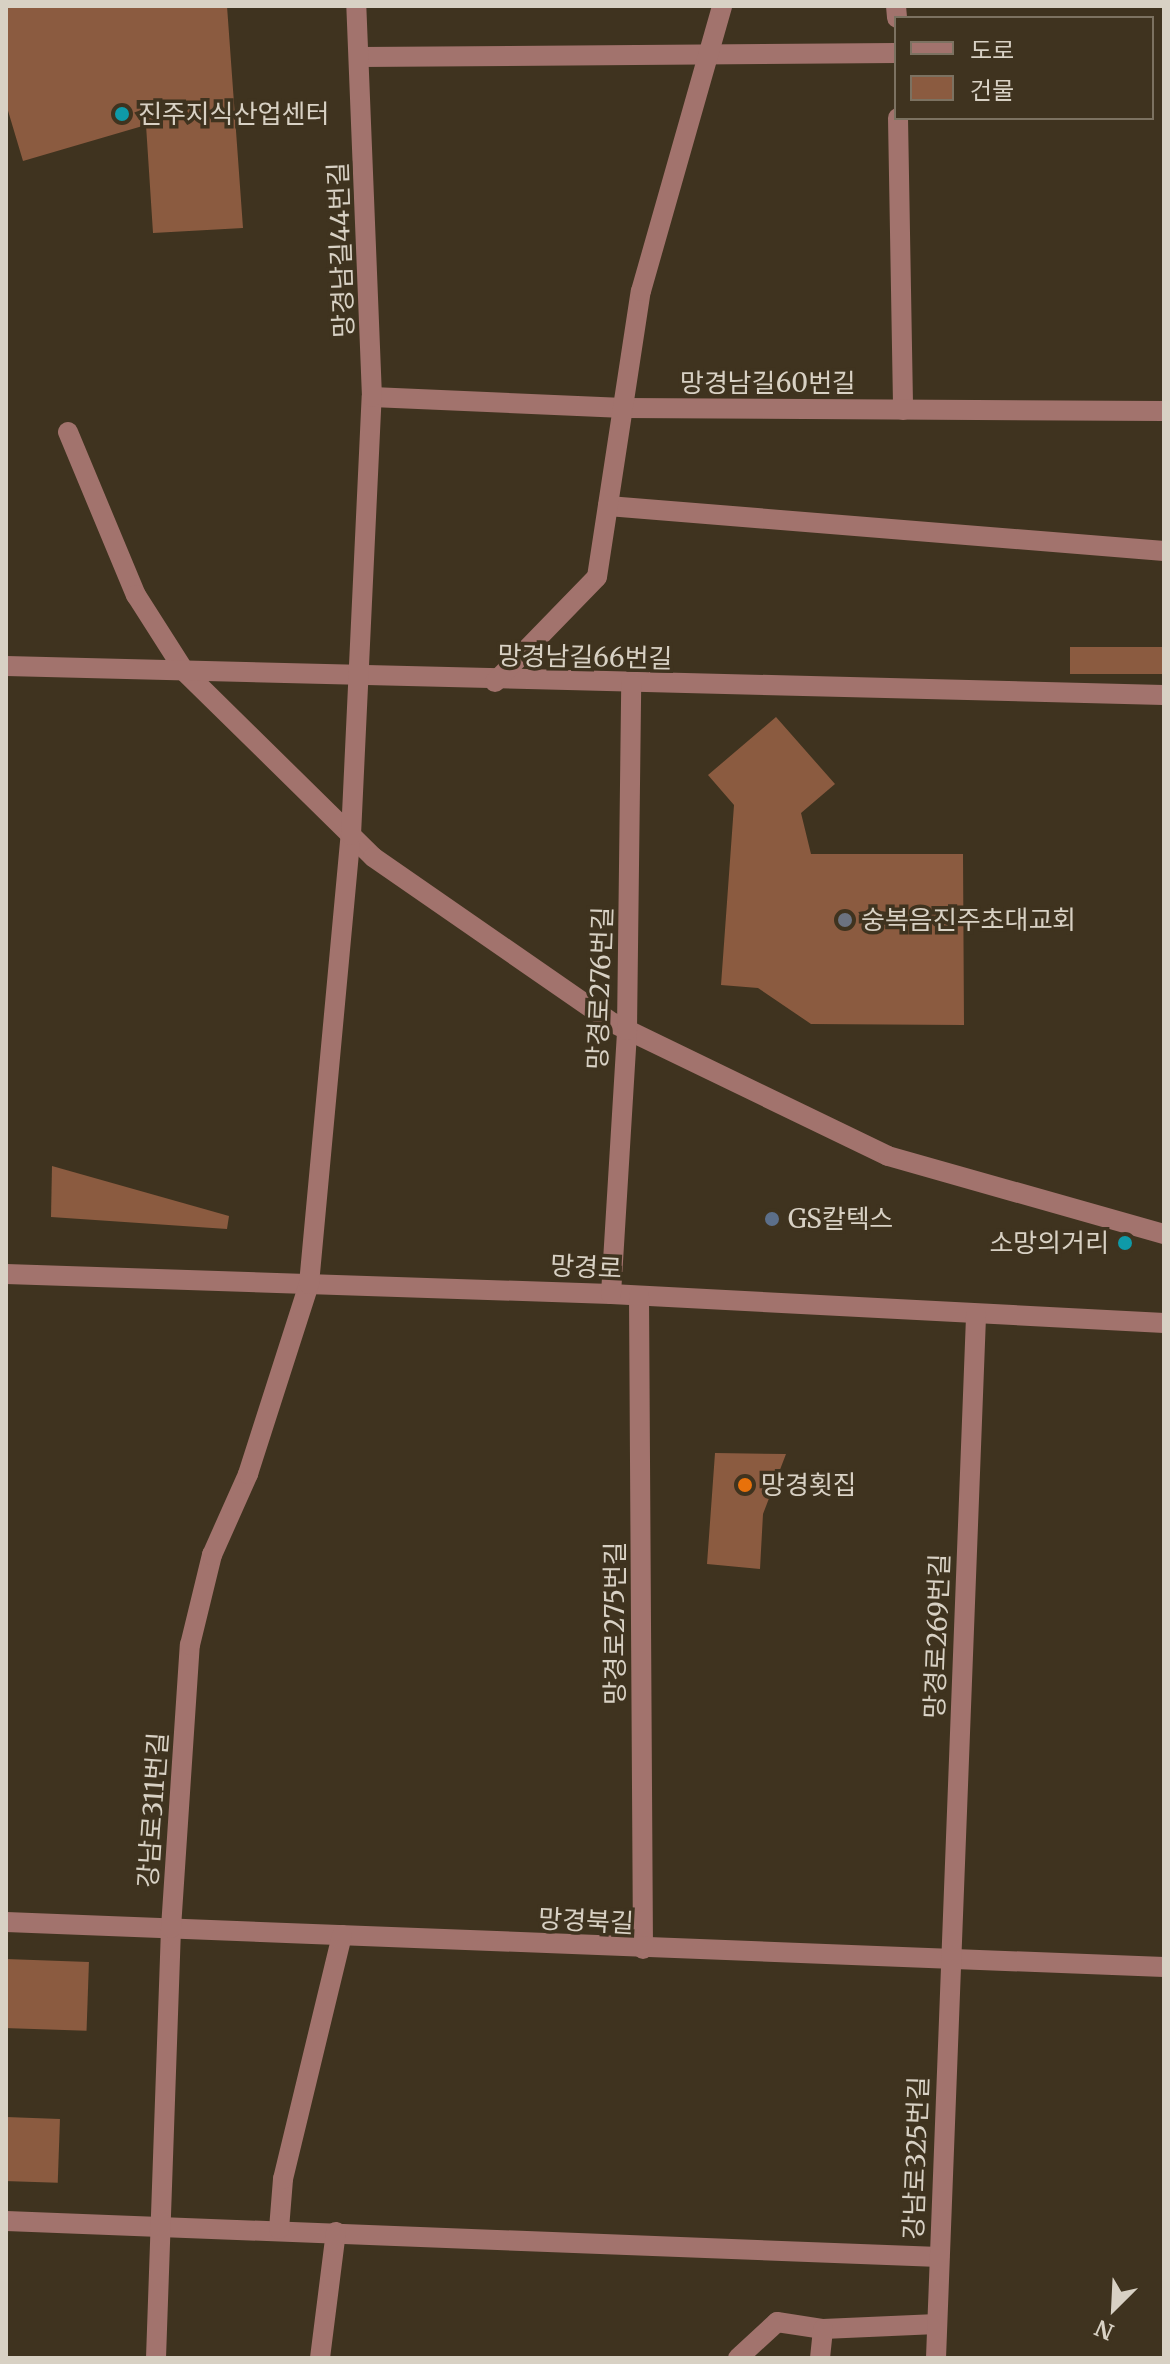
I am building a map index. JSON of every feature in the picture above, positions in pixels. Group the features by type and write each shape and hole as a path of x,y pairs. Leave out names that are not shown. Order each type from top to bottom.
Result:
{"street":[{"name":"망경남길44번길","path":"351,835 372,397 361,57 356,6"},
{"path":"495,682 597,577 641,291 722,6"},
{"path":"361,57 894,53"},
{"path":"898,120 903,410"},
{"name":"망경남길60번길","path":"372,397 624,408 1164,411"},
{"path":"68,432 136,595 185,672 373,857 627,1030 888,1156 1164,1234"},
{"path":"608,506 1164,551"},
{"name":"망경남길66번길","path":"6,666 360,679 1164,695"},
{"name":"망경로276번길","path":"611,1294 627,1030 631,684"},
{"name":"강남로311번길","path":"156,2358 158,2224 171,1928 190,1645 212,1555 248,1474 309,1284 351,835"},
{"name":"망경로","path":"6,1274 611,1294 1164,1323"},
{"name":"망경로275번길","path":"639,1296 643,1949"},
{"name":"망경로269번길","path":"950,1960 976,1315"},
{"name":"망경북길","path":"6,1922 1164,1967"},
{"path":"279,2229 283,2179 342,1935"},
{"name":"강남로325번길","path":"936,2358 950,1960"},
{"path":"6,2221 158,2224 939,2257"},
{"path":"320,2358 336,2232"},
{"path":"738,2358 777,2322 823,2329 937,2324"},
{"path":"820,2358 823,2329"}],"building":[{"name":"진주지식산업센터","path":"6,6 227,6 243,228 153,233 146,125 23,161 6,104"},
{"path":"1070,647 1164,647 1164,674 1070,674"},
{"name":"숭복음진주초대교회","path":"776,717 835,784 801,813 811,854 963,854 964,1025 811,1024 758,988 721,985 734,805 708,775"},
{"path":"52,1166 229,1216 227,1229 51,1217"},
{"path":"715,1453 786,1454 763,1514 760,1569 707,1564"},
{"path":"6,1959 89,1962 87,2031 6,2028"},
{"path":"6,2117 60,2119 58,2183 6,2181"}],"place":[{"name":"진주지식산업센터","path":"122,114"},
{"name":"숭복음진주초대교회","path":"845,920"},
{"name":"GS칼텍스","path":"772,1219"},
{"name":"소망의거리","path":"1125,1243"},
{"name":"망경횟집","path":"745,1485"}]}
